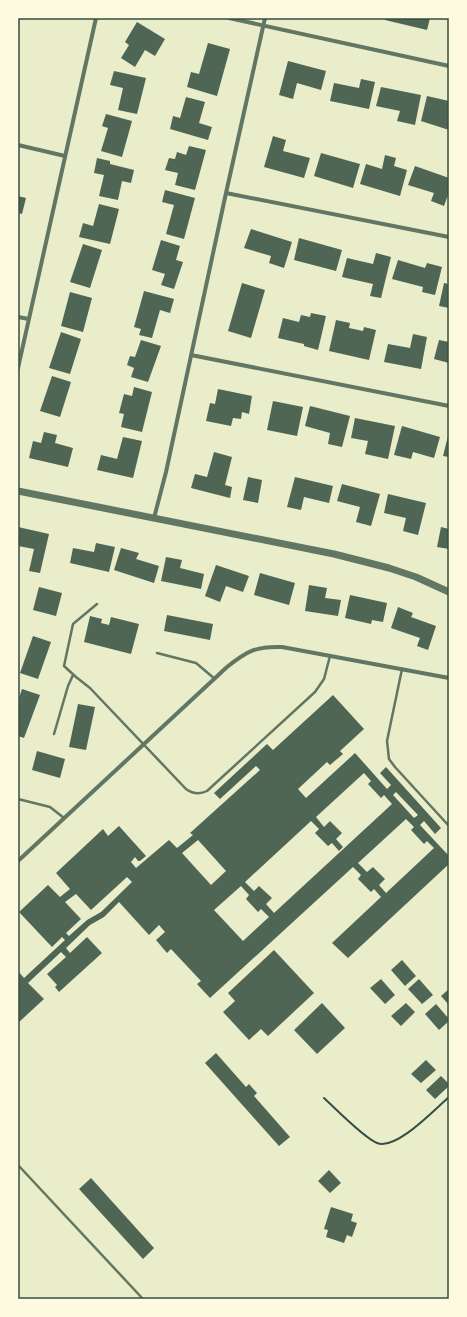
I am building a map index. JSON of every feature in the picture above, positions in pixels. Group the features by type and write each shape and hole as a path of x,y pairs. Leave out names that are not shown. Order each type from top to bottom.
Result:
{"street":[{"path":"18,368 96,18"},
{"path":"229,18 449,66"},
{"path":"154,518 166,472 265,18"},
{"path":"18,145 65,156"},
{"path":"226,193 449,237"},
{"path":"18,317 29,319"},
{"path":"191,355 449,406"},
{"path":"18,491 334,554 389,568 416,577 449,592"},
{"path":"18,860 214,678 241,656 254,650 266,646 282,647 449,678"}],"lane":[{"path":"97,604 73,624 64,666 90,688 186,789 191,792 203,793 207,791 315,692 324,679 330,656"},
{"path":"157,653 196,663 214,678"},
{"path":"402,669 387,741 389,759 449,826"},
{"path":"54,734 68,686 73,675"},
{"path":"18,800 50,807 64,818"},
{"path":"18,1165 143,1299"}],"path":[{"path":"324,1098 364,1135 377,1144 385,1145 410,1132 449,1097"}],"building":[{"path":"385,18 430,18 427,30 385,20"},
{"path":"137,22 165,39 155,56 145,50 135,67 121,58 129,45 125,42"},
{"path":"208,43 230,49 217,96 187,87 191,72 199,74"},
{"path":"288,61 326,71 321,90 297,83 293,99 279,95"},
{"path":"114,71 146,78 137,114 118,110 123,88 110,85"},
{"path":"361,79 375,82 369,109 330,101 334,83 359,88"},
{"path":"381,87 421,95 415,125 397,121 400,111 376,106"},
{"path":"427,96 449,101 449,130 421,121"},
{"path":"186,97 205,102 199,123 212,127 208,140 170,129 173,116 180,118"},
{"path":"106,114 132,121 122,157 101,151 108,128 102,126"},
{"path":"273,136 286,140 283,151 310,158 304,178 264,167"},
{"path":"189,146 206,150 195,190 175,185 178,173 165,170 169,158 175,159 177,152 186,155"},
{"path":"321,153 360,164 353,188 314,176"},
{"path":"385,155 396,158 394,166 407,170 400,196 360,184 366,164 382,169"},
{"path":"97,158 110,161 110,164 134,170 131,183 122,181 118,200 99,196 104,175 94,173"},
{"path":"415,166 449,178 449,192 444,206 431,201 434,193 408,185"},
{"path":"165,190 195,198 184,239 166,234 174,205 162,202"},
{"path":"18,196 26,198 22,214 18,213"},
{"path":"99,204 119,209 110,244 79,237 83,223 93,226"},
{"path":"251,229 292,242 284,268 269,263 271,256 244,248"},
{"path":"299,238 342,250 336,271 294,260"},
{"path":"161,240 180,246 176,260 183,262 174,289 161,285 165,274 152,270"},
{"path":"83,244 102,250 90,288 70,282"},
{"path":"376,253 391,257 381,298 370,296 373,284 342,277 347,258 373,264"},
{"path":"398,260 425,268 427,263 442,267 435,295 422,292 423,287 392,279"},
{"path":"242,283 265,290 251,338 228,331"},
{"path":"444,283 449,284 449,308 439,306"},
{"path":"144,291 174,299 170,313 160,310 152,338 139,335 141,329 134,327"},
{"path":"70,292 92,298 83,332 61,326"},
{"path":"311,313 326,316 318,350 304,346 304,344 278,338 283,318 299,322 301,315 310,317"},
{"path":"336,320 350,323 349,328 363,331 364,327 376,330 369,360 329,351"},
{"path":"61,332 81,339 70,374 49,368"},
{"path":"413,334 427,337 421,369 384,362 388,344 410,348"},
{"path":"141,340 161,346 148,382 131,377 134,368 127,365 130,356 135,357"},
{"path":"439,340 449,342 449,363 434,359"},
{"path":"52,376 71,382 60,417 40,411"},
{"path":"134,387 152,392 142,432 121,427 124,414 119,413 124,394 132,396"},
{"path":"218,389 252,396 249,414 242,412 241,419 233,418 231,426 206,421 210,403 215,404"},
{"path":"273,401 303,407 297,436 267,430"},
{"path":"310,406 350,416 342,447 328,444 330,433 305,426"},
{"path":"355,418 395,426 388,459 365,454 368,441 351,438"},
{"path":"402,426 440,437 434,458 413,452 411,459 394,455"},
{"path":"44,432 57,435 55,443 73,448 68,467 29,458 33,441 41,443"},
{"path":"449,436 449,457 443,456"},
{"path":"123,437 142,441 133,478 97,470 101,455 117,459"},
{"path":"214,452 232,457 225,485 232,487 230,498 191,488 195,474 207,477"},
{"path":"248,477 262,480 258,503 243,500"},
{"path":"295,477 333,486 329,503 304,497 301,510 287,507"},
{"path":"342,484 380,494 371,526 356,522 360,507 337,501"},
{"path":"388,494 426,503 418,535 403,531 406,518 384,513"},
{"path":"18,527 49,534 40,573 29,571 34,549 18,546"},
{"path":"441,527 449,529 449,549 437,547"},
{"path":"96,543 115,547 109,572 70,563 73,548 94,552"},
{"path":"121,548 139,553 136,559 159,566 154,583 114,570"},
{"path":"166,557 182,560 180,568 204,574 201,589 161,581"},
{"path":"216,565 249,576 243,592 226,586 220,602 205,596"},
{"path":"260,573 295,583 289,605 254,595"},
{"path":"309,585 327,588 325,598 341,600 338,616 305,611"},
{"path":"39,587 62,593 56,616 33,610"},
{"path":"350,595 387,603 383,622 372,620 371,624 345,618"},
{"path":"398,607 413,613 411,617 436,626 428,650 417,646 420,638 391,628"},
{"path":"167,615 213,624 210,640 164,631"},
{"path":"90,616 102,619 101,623 109,625 111,617 139,624 131,654 84,642"},
{"path":"33,636 51,642 38,679 20,673"},
{"path":"22,689 40,695 24,738 18,736 18,701"},
{"path":"333,695 364,729 340,751 343,754 330,765 327,762 298,789 306,798 355,753 387,789 391,785 380,773 386,767 441,828 435,834 424,821 420,825 449,856 449,864 348,958 332,943 381,897 374,889 371,892 358,879 361,875 353,867 210,998 197,984 201,981 171,949 167,953 156,940 165,932 159,925 149,935 119,902 104,917 90,925 66,948 70,953 87,937 102,953 59,992 55,987 57,985 47,974 66,957 61,952 28,983 44,999 18,1023 18,971 24,978 65,940 62,937 52,947 19,912 48,885 60,897 70,889 56,873 103,829 108,836 119,826 146,856 140,861 138,861 135,857 131,862 136,868 169,840 177,848 193,835 190,833 260,770 256,766 220,799 214,793 267,744 273,750","holes":["364,773 371,781 368,784 381,798 384,795 392,804 274,913 266,904 272,898 259,886 254,891 245,882 311,821 319,829 315,833 328,846 332,843 339,851 343,847 336,839 342,833 330,821 324,827 316,817","396,792 418,815 414,818 393,795","406,819 414,827 411,830 424,844 427,841 434,848 386,893 379,885 385,879 373,867 367,872 358,863","198,840 226,871 211,885 182,853","127,877 132,882 101,912 87,920 69,936 66,933 81,919 65,902 76,894 91,910","241,886 249,895 246,899 258,912 261,909 269,917 243,941 214,910"]},
{"path":"78,704 95,707 86,750 69,747"},
{"path":"37,751 65,759 60,778 32,770"},
{"path":"274,950 314,993 268,1036 261,1029 249,1040 223,1012 235,1001 228,993"},
{"path":"402,960 416,976 405,986 391,970"},
{"path":"381,979 395,995 385,1004 370,988"},
{"path":"419,979 433,995 422,1004 408,989"},
{"path":"449,989 449,1005 441,996"},
{"path":"322,1003 345,1028 317,1054 294,1030"},
{"path":"406,1003 415,1012 401,1026 391,1016"},
{"path":"436,1004 449,1019 449,1021 439,1030 425,1014"},
{"path":"216,1053 246,1087 249,1084 257,1093 254,1096 290,1137 279,1146 205,1063"},
{"path":"426,1060 436,1070 421,1083 411,1074"},
{"path":"441,1076 449,1084 449,1086 435,1099 426,1090"},
{"path":"329,1170 341,1183 330,1193 318,1181"},
{"path":"91,1178 154,1248 143,1259 79,1189"},
{"path":"331,1207 353,1214 351,1221 357,1223 352,1237 347,1235 344,1243 326,1237 328,1230 324,1229"}]}
